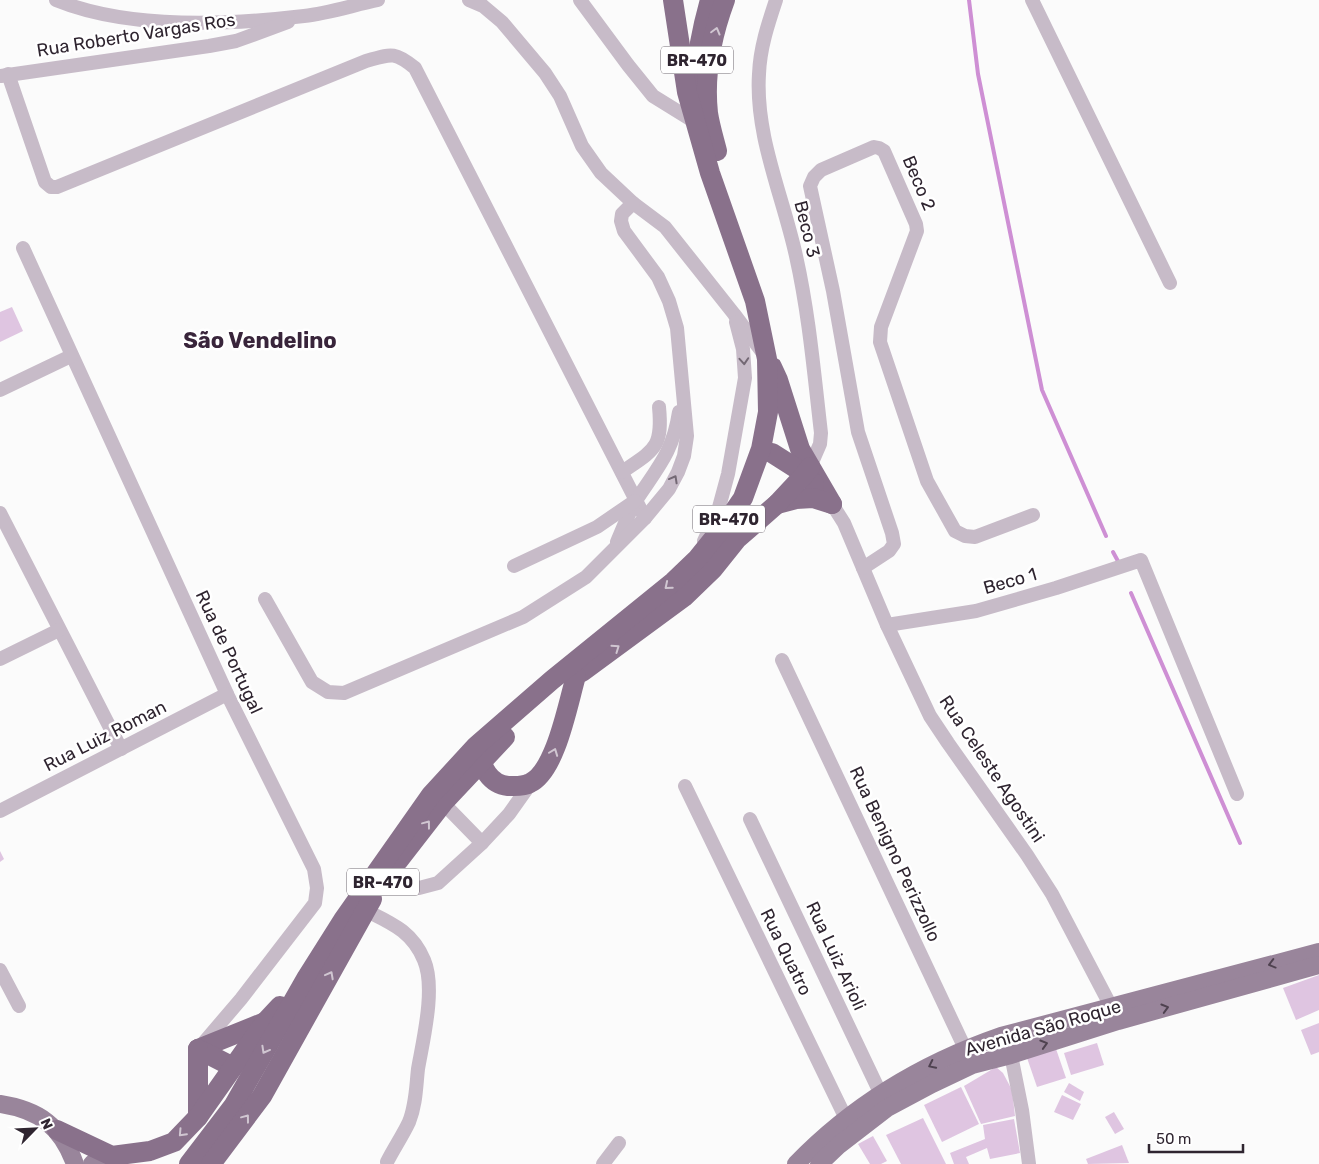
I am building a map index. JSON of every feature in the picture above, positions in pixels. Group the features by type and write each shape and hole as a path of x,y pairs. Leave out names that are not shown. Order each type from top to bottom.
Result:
{"highway":[{"path":"673,0 687,92 696,122"},
{"name":"BR-470","path":"189,1164 234,1105 342,920 431,795 479,754 552,680 672,582 697,559 743,498 760,449 768,412 767,360 755,302 710,173 696,122 695,85 697,55 702,26 721,1"},
{"name":"BR-470","path":"214,1162 262,1096 307,1018 365,910 387,876 443,803 457,788 479,754 508,734 576,676 684,598 714,569 737,539 772,453 777,419 777,340 767,298 725,178 708,114 708,77 721,1"},
{"path":"767,360 778,380 808,471 832,504"},
{"path":"772,453 808,471"},
{"path":"737,539 776,504 808,471"},
{"path":"776,504 796,499 813,498 832,504"},
{"path":"457,788 503,785 518,787 531,783 544,773 554,754 576,676"},
{"path":"479,754 492,780 503,785"},
{"path":"57,1130 117,1160 174,1142 198,1117 266,1022 307,977"},
{"path":"198,1049 266,1022"},
{"path":"198,1049 233,1067"},
{"path":"198,1049 198,1117"},
{"path":"233,1067 234,1105"}],"main road":[{"name":"Avenida São Roque","path":"972,1053 1010,1055 1115,1014 1319,952"},
{"name":"Avenida São Roque","path":"796,1164 884,1101 932,1084 972,1053 1001,1036 1115,1014 1319,965"},
{"path":"0,1104 39,1116 57,1130 75,1164"},
{"name":"Avenida São Roque","path":"819,1164 839,1144 849,1126"},
{"path":"92,1164 98,1159 117,1160"}],"street":[{"path":"56,0 79,10 150,20 212,24 305,16 378,0"},
{"path":"469,0 482,6 502,22 546,73 560,96 582,146 601,173 633,203 665,227 734,314 767,360"},
{"path":"580,0 653,96 696,122"},
{"name":"Beco 3","path":"776,0 764,39 759,74 760,106 772,169 796,255 811,340 821,432 820,444 808,471"},
{"path":"1032,0 1170,283"},
{"name":"Rua Roberto Vargas Ros","path":"4,75 236,41 305,16"},
{"path":"4,75 45,182 51,187 57,187 366,61 390,54 402,57 415,68 645,518"},
{"name":"Beco 2","path":"863,568 889,551 894,544 858,432 833,291 810,186 814,177 821,170 874,147 884,151 916,224 917,232 881,327 880,342 927,481 955,531 964,536 975,537 1033,515"},
{"path":"265,599 312,682 328,692 344,693 522,617 586,577 645,518 669,489 678,472 684,456 687,436 676,328 669,301 658,277 624,231 621,221 622,214 633,203"},
{"name":"Rua de Portugal","path":"23,248 227,694 314,869 317,888 316,903 241,999 198,1049"},
{"path":"697,559 720,502 728,474 745,378 743,349 734,314"},
{"path":"0,390 71,356"},
{"path":"613,549 636,501 670,448 676,428 682,391"},
{"path":"622,472 651,452 658,440 661,427 660,406"},
{"path":"514,566 597,527 636,501"},
{"name":"Rua Celeste Agostini","path":"832,504 844,523 887,626 930,716 1028,855 1052,894 1115,1014"},
{"path":"0,512 121,750"},
{"name":"Beco 1","path":"887,626 976,611 1056,588 1141,560 1237,794"},
{"path":"0,659 59,630"},
{"name":"Rua Benigno Perizzollo","path":"782,660 972,1053"},
{"name":"Rua Luiz Roman","path":"0,811 227,694"},
{"path":"387,876 420,888 438,883 482,843 509,814 531,783"},
{"name":"Rua Quatro","path":"685,786 849,1126"},
{"path":"443,803 482,843"},
{"name":"Rua Luiz Arioli","path":"750,819 884,1101"},
{"path":"365,910 402,929 424,960 428,973 428,1015 414,1107 409,1122 387,1162"},
{"path":"0,970 19,1006"},
{"path":"1010,1055 1022,1110 1029,1164"},
{"path":"602,1164 619,1143"}],"building":[{"path":"12,307 23,331 0,342 0,312"},
{"path":"0,851 4,859 0,862"},
{"path":"1319,975 1319,1010 1296,1020 1283,988"},
{"path":"1319,1023 1319,1052 1311,1055 1301,1030"},
{"path":"1097,1043 1104,1065 1071,1075 1064,1053"},
{"path":"1055,1046 1066,1078 1037,1087 1026,1055"},
{"path":"996,1067 1003,1073 1012,1090 1015,1116 981,1124 964,1086"},
{"path":"1069,1083 1084,1092 1080,1101 1064,1092"},
{"path":"961,1087 979,1124 942,1142 924,1105"},
{"path":"1062,1095 1081,1104 1073,1120 1054,1112"},
{"path":"1114,1112 1124,1129 1115,1134 1105,1117"},
{"path":"923,1118 946,1164 901,1164 886,1135"},
{"path":"1014,1119 1020,1153 990,1159 987,1148 966,1157 969,1164 954,1164 950,1153 985,1139 983,1125"},
{"path":"873,1136 887,1161 881,1164 870,1164 858,1144"},
{"path":"1122,1145 1129,1163 1088,1164 1086,1159"}],"waterway":[{"path":"969,0 978,74 1042,390 1106,536"},
{"path":"1113,552 1119,563"},
{"path":"1131,593 1240,843"}],"district":[{"name":"São Vendelino","path":"260,340"}]}
